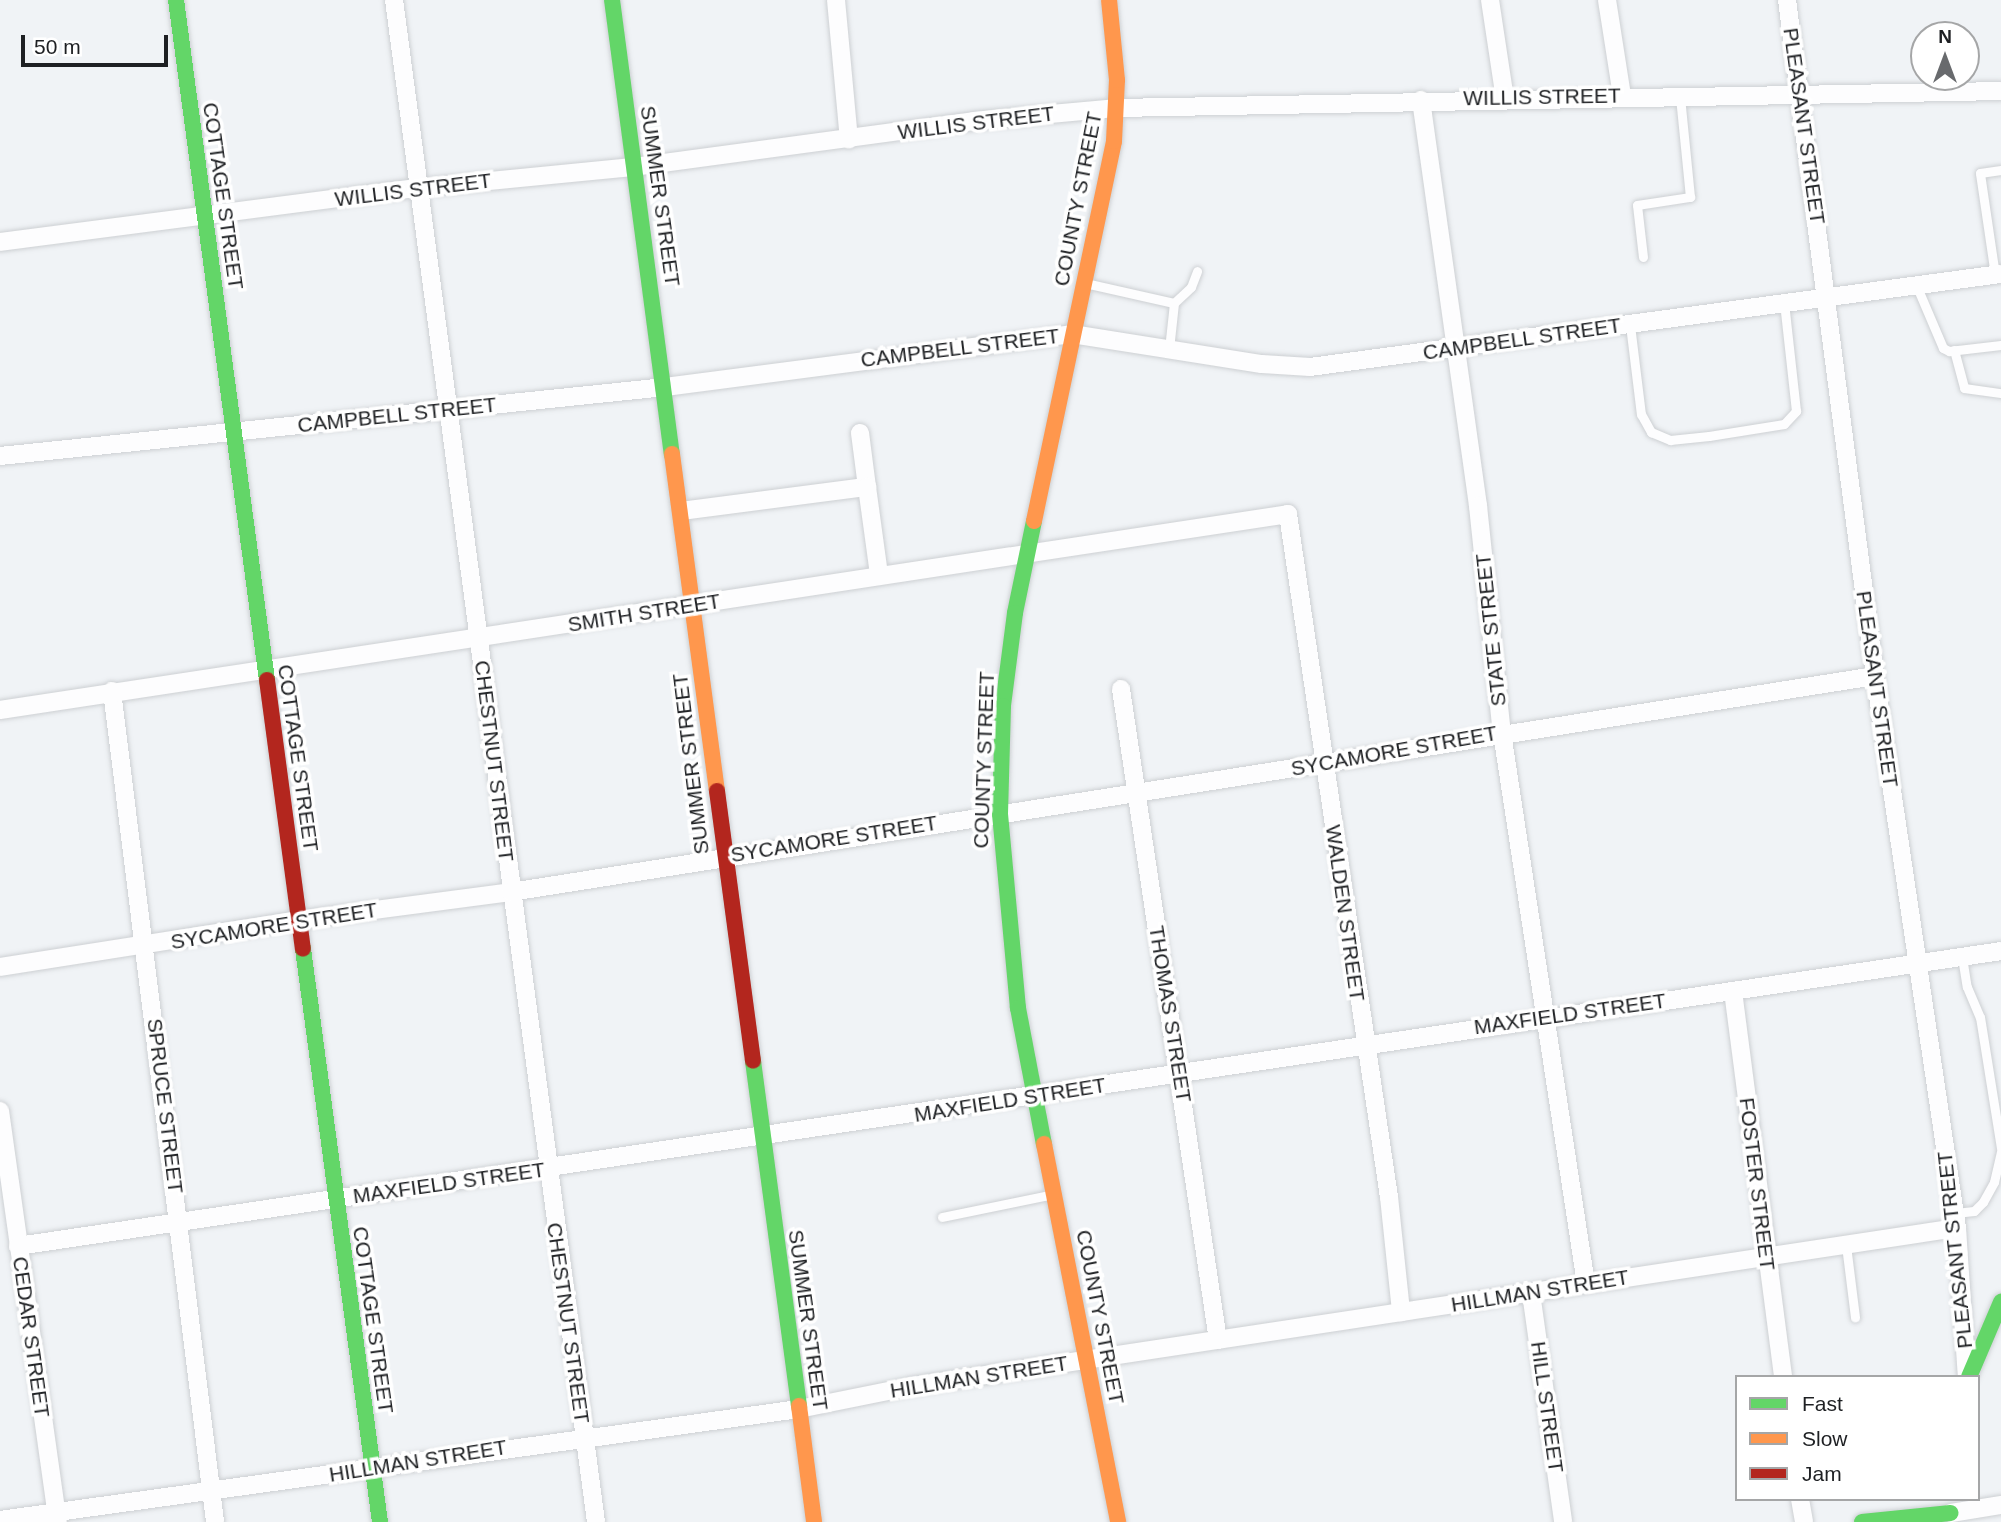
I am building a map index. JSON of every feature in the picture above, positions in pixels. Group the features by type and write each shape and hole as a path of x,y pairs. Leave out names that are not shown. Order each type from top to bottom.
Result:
{"main road":[{"name":"COTTAGE STREET","path":"176,0 380,1522"},
{"name":"SUMMER STREET","path":"612,0 681,511 723,856 814,1522"},
{"name":"COUNTY STREET","path":"1109,0 1117,108 1084,283 1027,552 1006,675 1000,814 1010,951 1035,1097 1118,1522"},
{"path":"1969,1375 2001,1302"},
{"path":"1862,1522 1896,1520 1951,1511"}],"street":[{"name":"CHESTNUT STREET","path":"394,0 446,410 596,1522"},
{"path":"836,0 849,139"},
{"path":"1490,0 1505,99"},
{"path":"1607,0 1622,96"},
{"name":"PLEASANT STREET","path":"1787,0 1875,676 1956,1221 1968,1375"},
{"name":"WILLIS STREET","path":"0,242 418,188 634,167 1117,108 1622,96 2001,91"},
{"name":"STATE STREET","path":"1421,100 1453,348 1478,506 1502,733 1586,1284"},
{"name":"CAMPBELL STREET","path":"0,456 664,387 1072,334 1310,367 1998,274"},
{"path":"860,433 879,575"},
{"path":"681,511 867,487"},
{"name":"SMITH STREET","path":"0,710 112,691 478,640 879,575 1288,514"},
{"name":"WALDEN STREET","path":"1288,514 1364,1045 1389,1197 1401,1312"},
{"name":"SYCAMORE STREET","path":"0,967 145,947 299,920 511,892 723,856 1875,676"},
{"name":"THOMAS STREET","path":"1122,689 1135,792 1219,1340"},
{"name":"SPRUCE STREET","path":"112,691 180,1222 215,1522"},
{"name":"MAXFIELD STREET","path":"18,1246 1035,1097 1179,1072 2001,951"},
{"name":"FOSTER STREET","path":"1733,990 1765,1258 1783,1375"},
{"name":"CEDAR STREET","path":"0,1111 6,1192 18,1246 57,1516"},
{"name":"HILLMAN STREET","path":"0,1520 57,1516 583,1436 799,1409 1087,1360 1846,1245 1956,1221"},
{"name":"HILL STREET","path":"1531,1293 1563,1522"},
{"path":"1800,1501 1804,1522"},
{"path":"1951,1511 2001,1505"}],"lane":[{"path":"1643,257 1637,205 1690,197 1680,96"},
{"path":"1998,274 1980,173 2001,170"},
{"path":"1170,349 1174,303 1191,288 1197,271"},
{"path":"1084,283 1174,303"},
{"path":"1917,287 1943,348 1954,351 2001,345"},
{"path":"1630,325 1642,414 1651,432 1670,440 1709,436 1784,424 1796,411 1784,303"},
{"path":"1954,351 1964,388 2001,393"},
{"path":"1956,1221 1974,1211 1983,1202 1994,1182 2001,1150 1980,1017 1967,987 1962,957"},
{"path":"942,1217 1054,1194"},
{"path":"1846,1245 1855,1317"}],"traffic: fast":[{"path":"176,0 267,680"},
{"path":"612,0 672,454"},
{"path":"1034,521 1015,613 1003,706 1000,814 1018,1008 1044,1144"},
{"path":"303,949 380,1522"},
{"path":"753,1061 799,1406"},
{"path":"1970,1375 2001,1302"},
{"path":"1862,1522 1951,1513"}],"traffic: slow":[{"path":"1034,521 1114,141 1117,80 1109,0"},
{"path":"672,454 717,791"},
{"path":"1044,1144 1118,1522"},
{"path":"799,1406 814,1522"}],"traffic: jam":[{"path":"267,680 303,949"},
{"path":"717,791 753,1061"}]}
